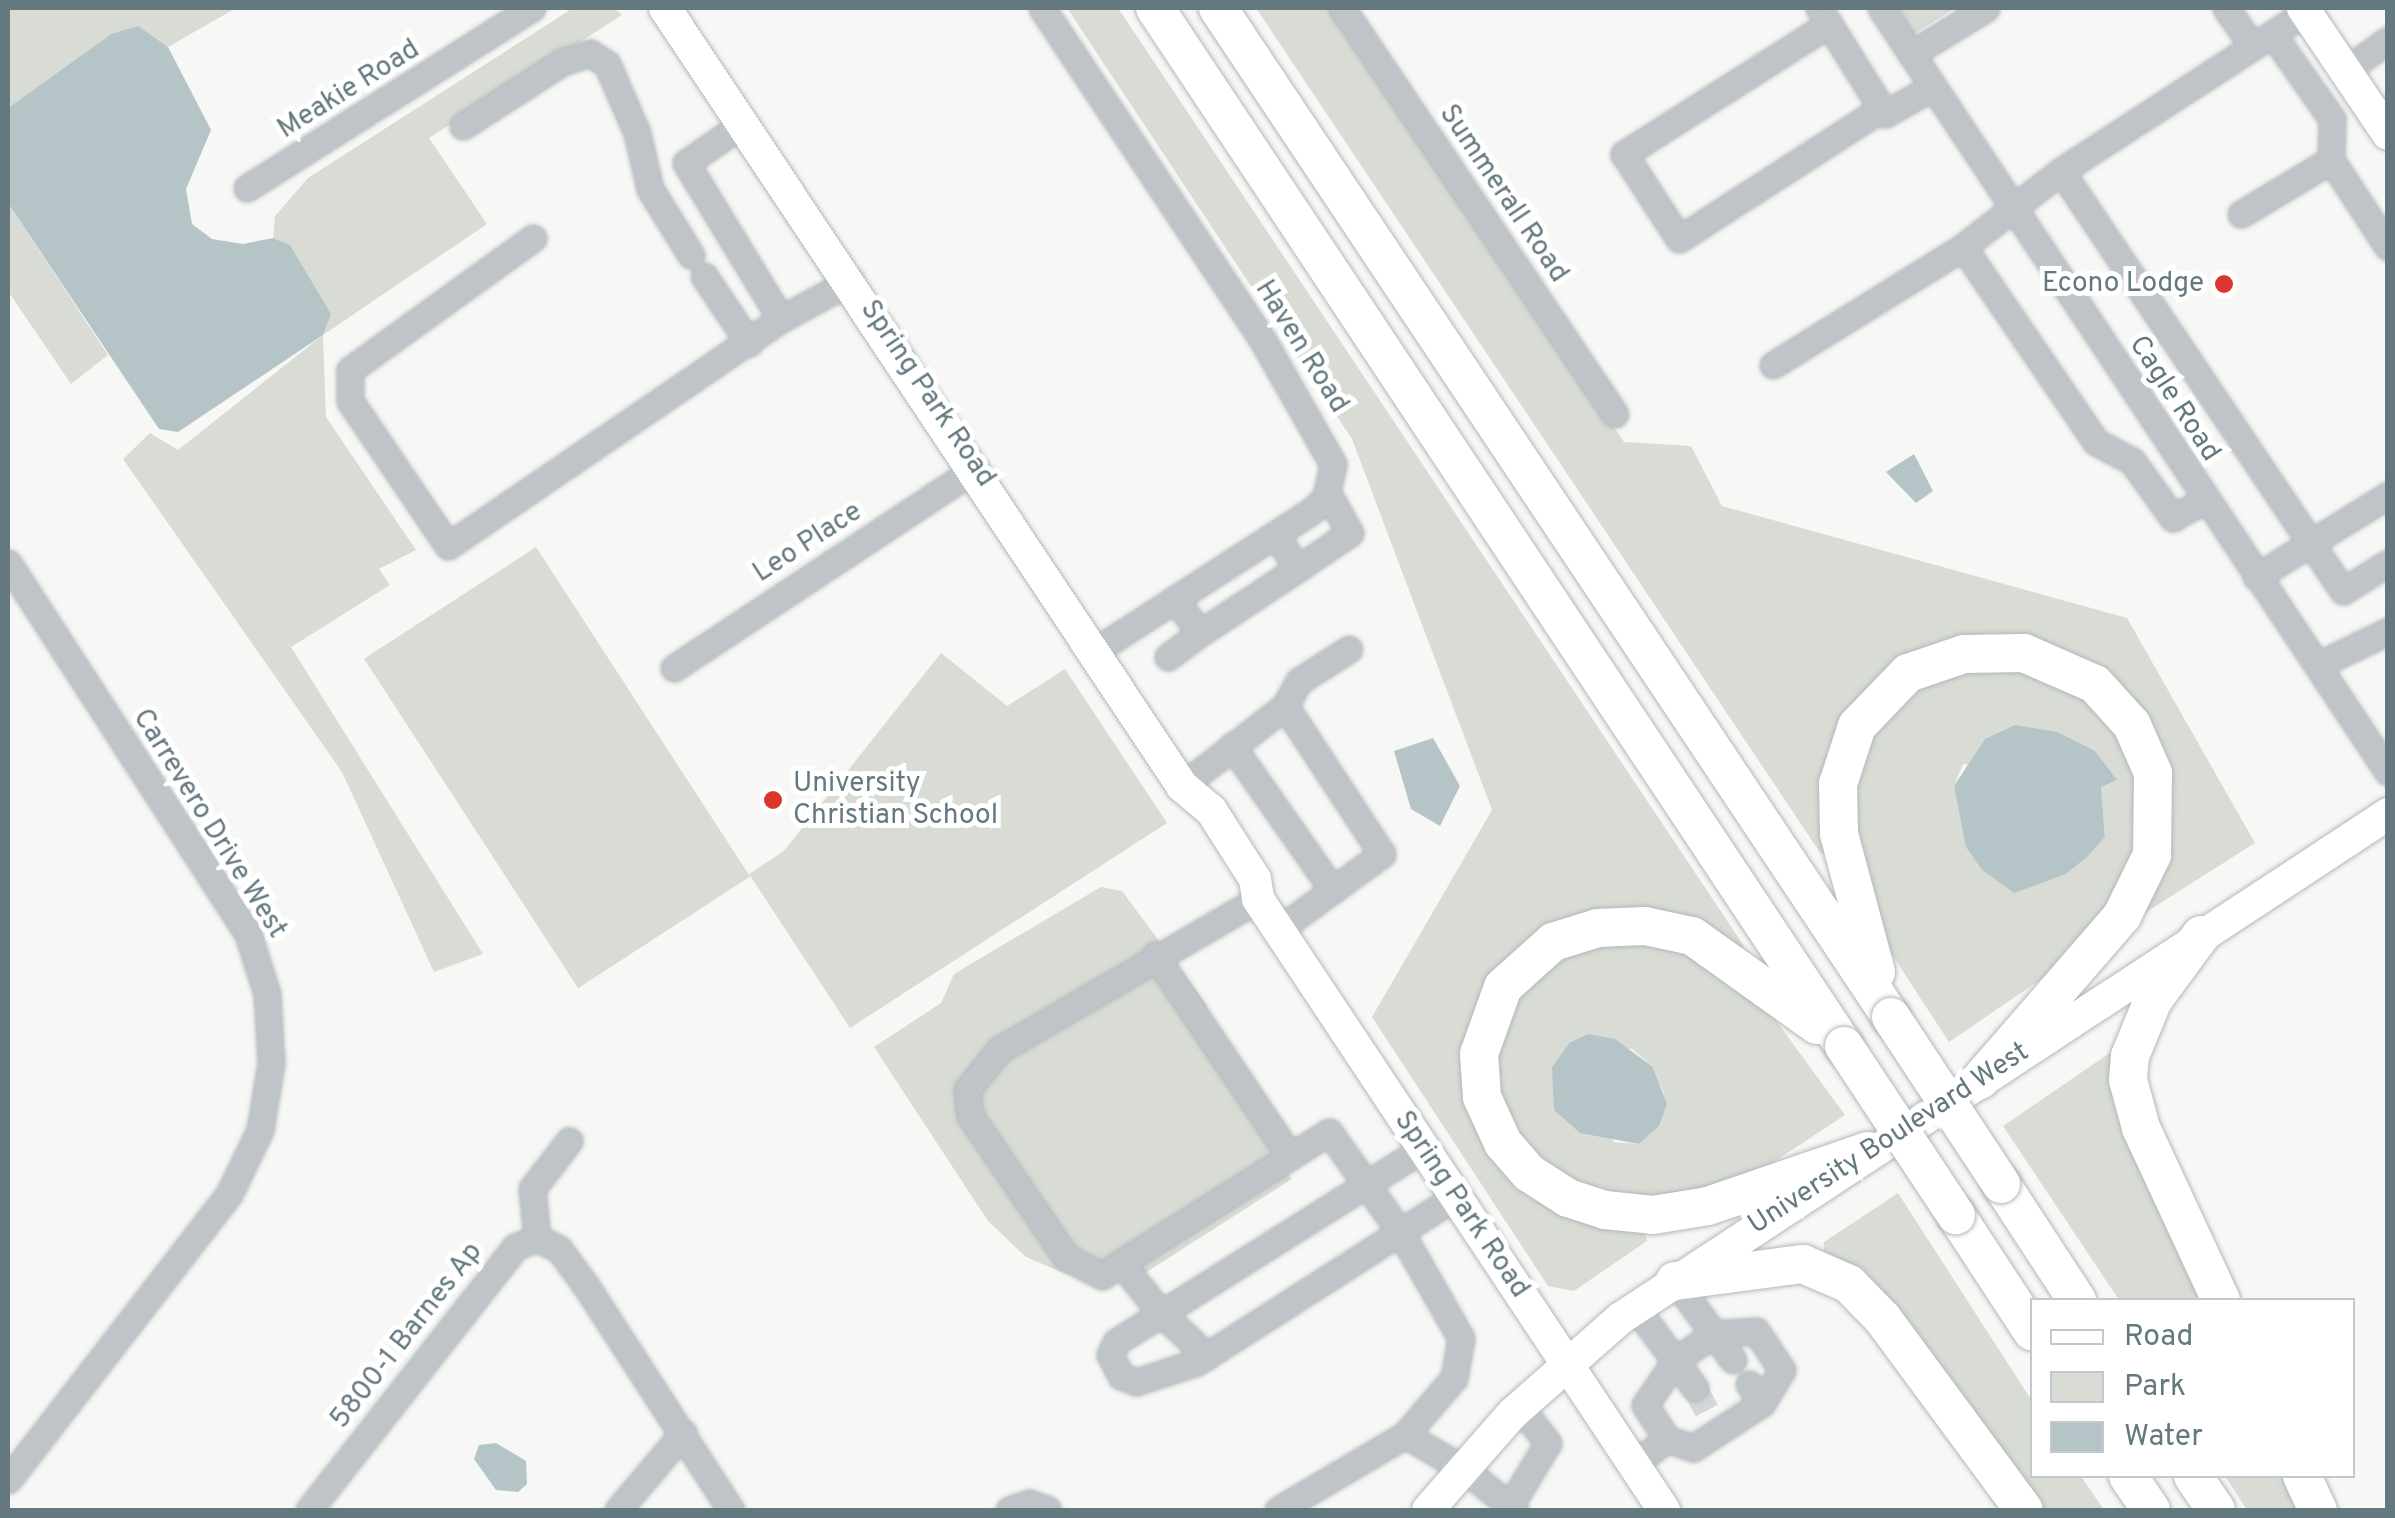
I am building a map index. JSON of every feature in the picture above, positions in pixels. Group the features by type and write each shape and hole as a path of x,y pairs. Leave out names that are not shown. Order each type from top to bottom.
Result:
{"highway":[{"path":"1156,8 2030,1328"},
{"path":"1218,8 2077,1298"},
{"path":"1891,1018 1839,834 1838,784 1856,726 1908,673 1946,658 2024,654 2075,671 2115,703 2143,749 2156,801 2152,854 2122,916 1980,1080"},
{"path":"1844,1046 1692,936 1622,925 1553,942 1518,969 1486,1020 1479,1073 1491,1121 1529,1172 1568,1198 1605,1210 1653,1215 1708,1206 1868,1151"},
{"path":"2201,935 2153,1000 2130,1056 2128,1080 2141,1128 2220,1298"},
{"path":"1675,1281 1802,1264 1849,1284 2024,1510"},
{"path":"2129,1478 2151,1510"},
{"path":"2194,1478 2216,1510"},
{"path":"2303,1478 2318,1510"}],"main road":[{"name":"Spring Park Road","path":"665,8 1097,650 1182,786 1212,810 1255,879 1258,899 1660,1508"},
{"path":"2307,9 2388,134"},
{"name":"University Boulevard West","path":"1428,1510 1566,1362 1636,1308 1868,1151 2388,814"}],"street":[{"name":"Meakie Road","path":"247,188 532,8"},
{"name":"Haven Road","path":"1042,8 1330,448 1327,492"},
{"name":"Summerall Road","path":"1342,8 1615,414"},
{"name":"Cagle Road","path":"1881,8 2388,772"},
{"path":"1911,54 1986,8"},
{"path":"2226,8 2263,41 2332,119 2331,160 2388,246"},
{"path":"1774,365 1963,247 2061,172 2307,9"},
{"path":"1882,108 1679,239 1624,154 1824,16 1886,114 1933,87"},
{"path":"2345,71 2388,40"},
{"path":"463,126 562,62 590,53 607,64 637,134 650,189 748,343"},
{"path":"650,189 744,124"},
{"path":"2242,214 2331,160"},
{"path":"686,163 781,320"},
{"path":"2061,172 2343,591 2388,563"},
{"path":"533,238 350,370 350,400 448,546 781,320 851,281"},
{"path":"1963,247 2096,442 2132,461 2173,518 2205,500"},
{"name":"Leo Place","path":"674,668 976,468"},
{"path":"1097,650 1313,510 1327,492 1350,533 1168,657"},
{"path":"2256,576 2388,494"},
{"path":"1276,534 1297,569"},
{"name":"Carrevero Drive West","path":"8,563 248,934 268,994 271,1063 260,1130 229,1194 8,1480"},
{"path":"1175,599 1200,632"},
{"path":"2318,665 2388,631"},
{"path":"1182,786 1285,706 1299,680 1349,649"},
{"path":"1278,930 1382,854 1285,706"},
{"path":"1232,746 1332,890"},
{"path":"1258,899 998,1050 967,1090 970,1116 1066,1257 1102,1276 1329,1132 1401,1233 1461,1338 1454,1378 1405,1436 1280,1510"},
{"path":"1156,956 1290,1156"},
{"path":"569,1141 532,1188 538,1238 568,1261 731,1510"},
{"path":"1424,1148 1116,1342 1110,1356 1121,1376 1136,1382 1170,1375 1207,1356 1457,1196"},
{"name":"5800-1 Barnes Ap","path":"309,1510 516,1247 538,1238"},
{"path":"1121,1263 1160,1312 1207,1356"},
{"path":"1675,1281 1732,1360"},
{"path":"1636,1308 1694,1388"},
{"path":"1756,1332 1782,1370 1714,1422 1692,1448 1667,1439 1645,1405 1675,1361 1714,1334 1756,1332"},
{"path":"1405,1436 1464,1469 1513,1507 1548,1444 1520,1407"},
{"path":"618,1510 683,1434"},
{"path":"1634,1464 1667,1439"},
{"path":"1010,1510 1029,1503 1048,1510"}],"green space":[{"path":"8,8 236,8 168,47 138,27 111,34 8,108"},
{"path":"573,8 614,8 622,15 429,138 487,224 323,335 290,245 273,238 275,216 308,178"},
{"path":"1067,8 1118,8 1744,946 1739,952 1660,916 1496,973 1483,1131 1645,1232 1647,1241 1574,1291 1548,1286 1372,1017 1492,810 1352,439"},
{"path":"1256,8 1334,8 1624,442 1691,446 1722,506 2127,618 2255,843 2140,916 2160,874 2171,805 2157,746 2111,679 2052,644 1988,633 1916,657 1868,692 1830,848 1821,854"},
{"path":"1896,8 1955,8 1914,34"},
{"path":"8,203 108,355 71,384 8,291"},
{"path":"323,335 326,417 416,550 379,569 390,585 291,647 483,954 434,972 342,772 123,459 150,433 178,450"},
{"path":"536,547 750,877 578,988 364,659"},
{"path":"941,653 1007,706 1065,669 1167,823 850,1028 749,874 784,851"},
{"path":"2006,664 2071,684 2132,752 2142,836 2115,899 2059,967 1949,1042 1878,933 1855,862 1854,770 1887,712 1936,677","holes":["1963,764 2117,780 2101,787 2105,837 2066,874 2013,892 1982,870 1967,847 1954,786"]},
{"path":"1101,887 1122,891 1206,1004 1251,1117 1292,1179 1145,1273 1066,1274 1026,1257 988,1221 874,1047 941,1003 954,974"},
{"path":"1648,941 1697,957 1772,1015 1845,1115 1771,1164 1715,1186 1651,1199 1583,1192 1525,1151 1493,1081 1506,1010 1560,958 1592,945","holes":["1569,1043 1632,1049 1653,1067 1664,1094 1659,1126 1639,1144 1614,1142 1552,1067"]},
{"path":"2114,1050 2211,1298 2118,1298 2003,1126"},
{"path":"1898,1193 2030,1398 2030,1478 2082,1478 2104,1510 2035,1510 1823,1259 1824,1242"},
{"path":"2226,1478 2295,1478 2310,1510 2247,1510"}],"water":[{"path":"138,26 168,47 211,130 186,189 192,224 212,239 243,244 273,238 290,245 331,314 323,335 178,432 159,429 8,203 8,108 111,34"},
{"path":"1914,454 1933,491 1916,503 1886,472"},
{"path":"2015,725 2057,732 2095,751 2117,780 2101,787 2105,837 2088,856 2066,874 2014,893 1982,870 1966,847 1954,786 1985,739"},
{"path":"1433,738 1460,786 1440,826 1411,809 1394,751"},
{"path":"1588,1034 1615,1039 1653,1067 1667,1104 1659,1126 1639,1144 1580,1133 1554,1110 1552,1067 1569,1043"},
{"path":"496,1443 526,1461 527,1484 518,1492 496,1490 474,1459 479,1445"}],"tunnel":[{"path":"1695,1388 1709,1414"}],"place":[{"name":"Econo Lodge","path":"2224,284"},
{"name":"University Christian School","path":"773,800"}]}
